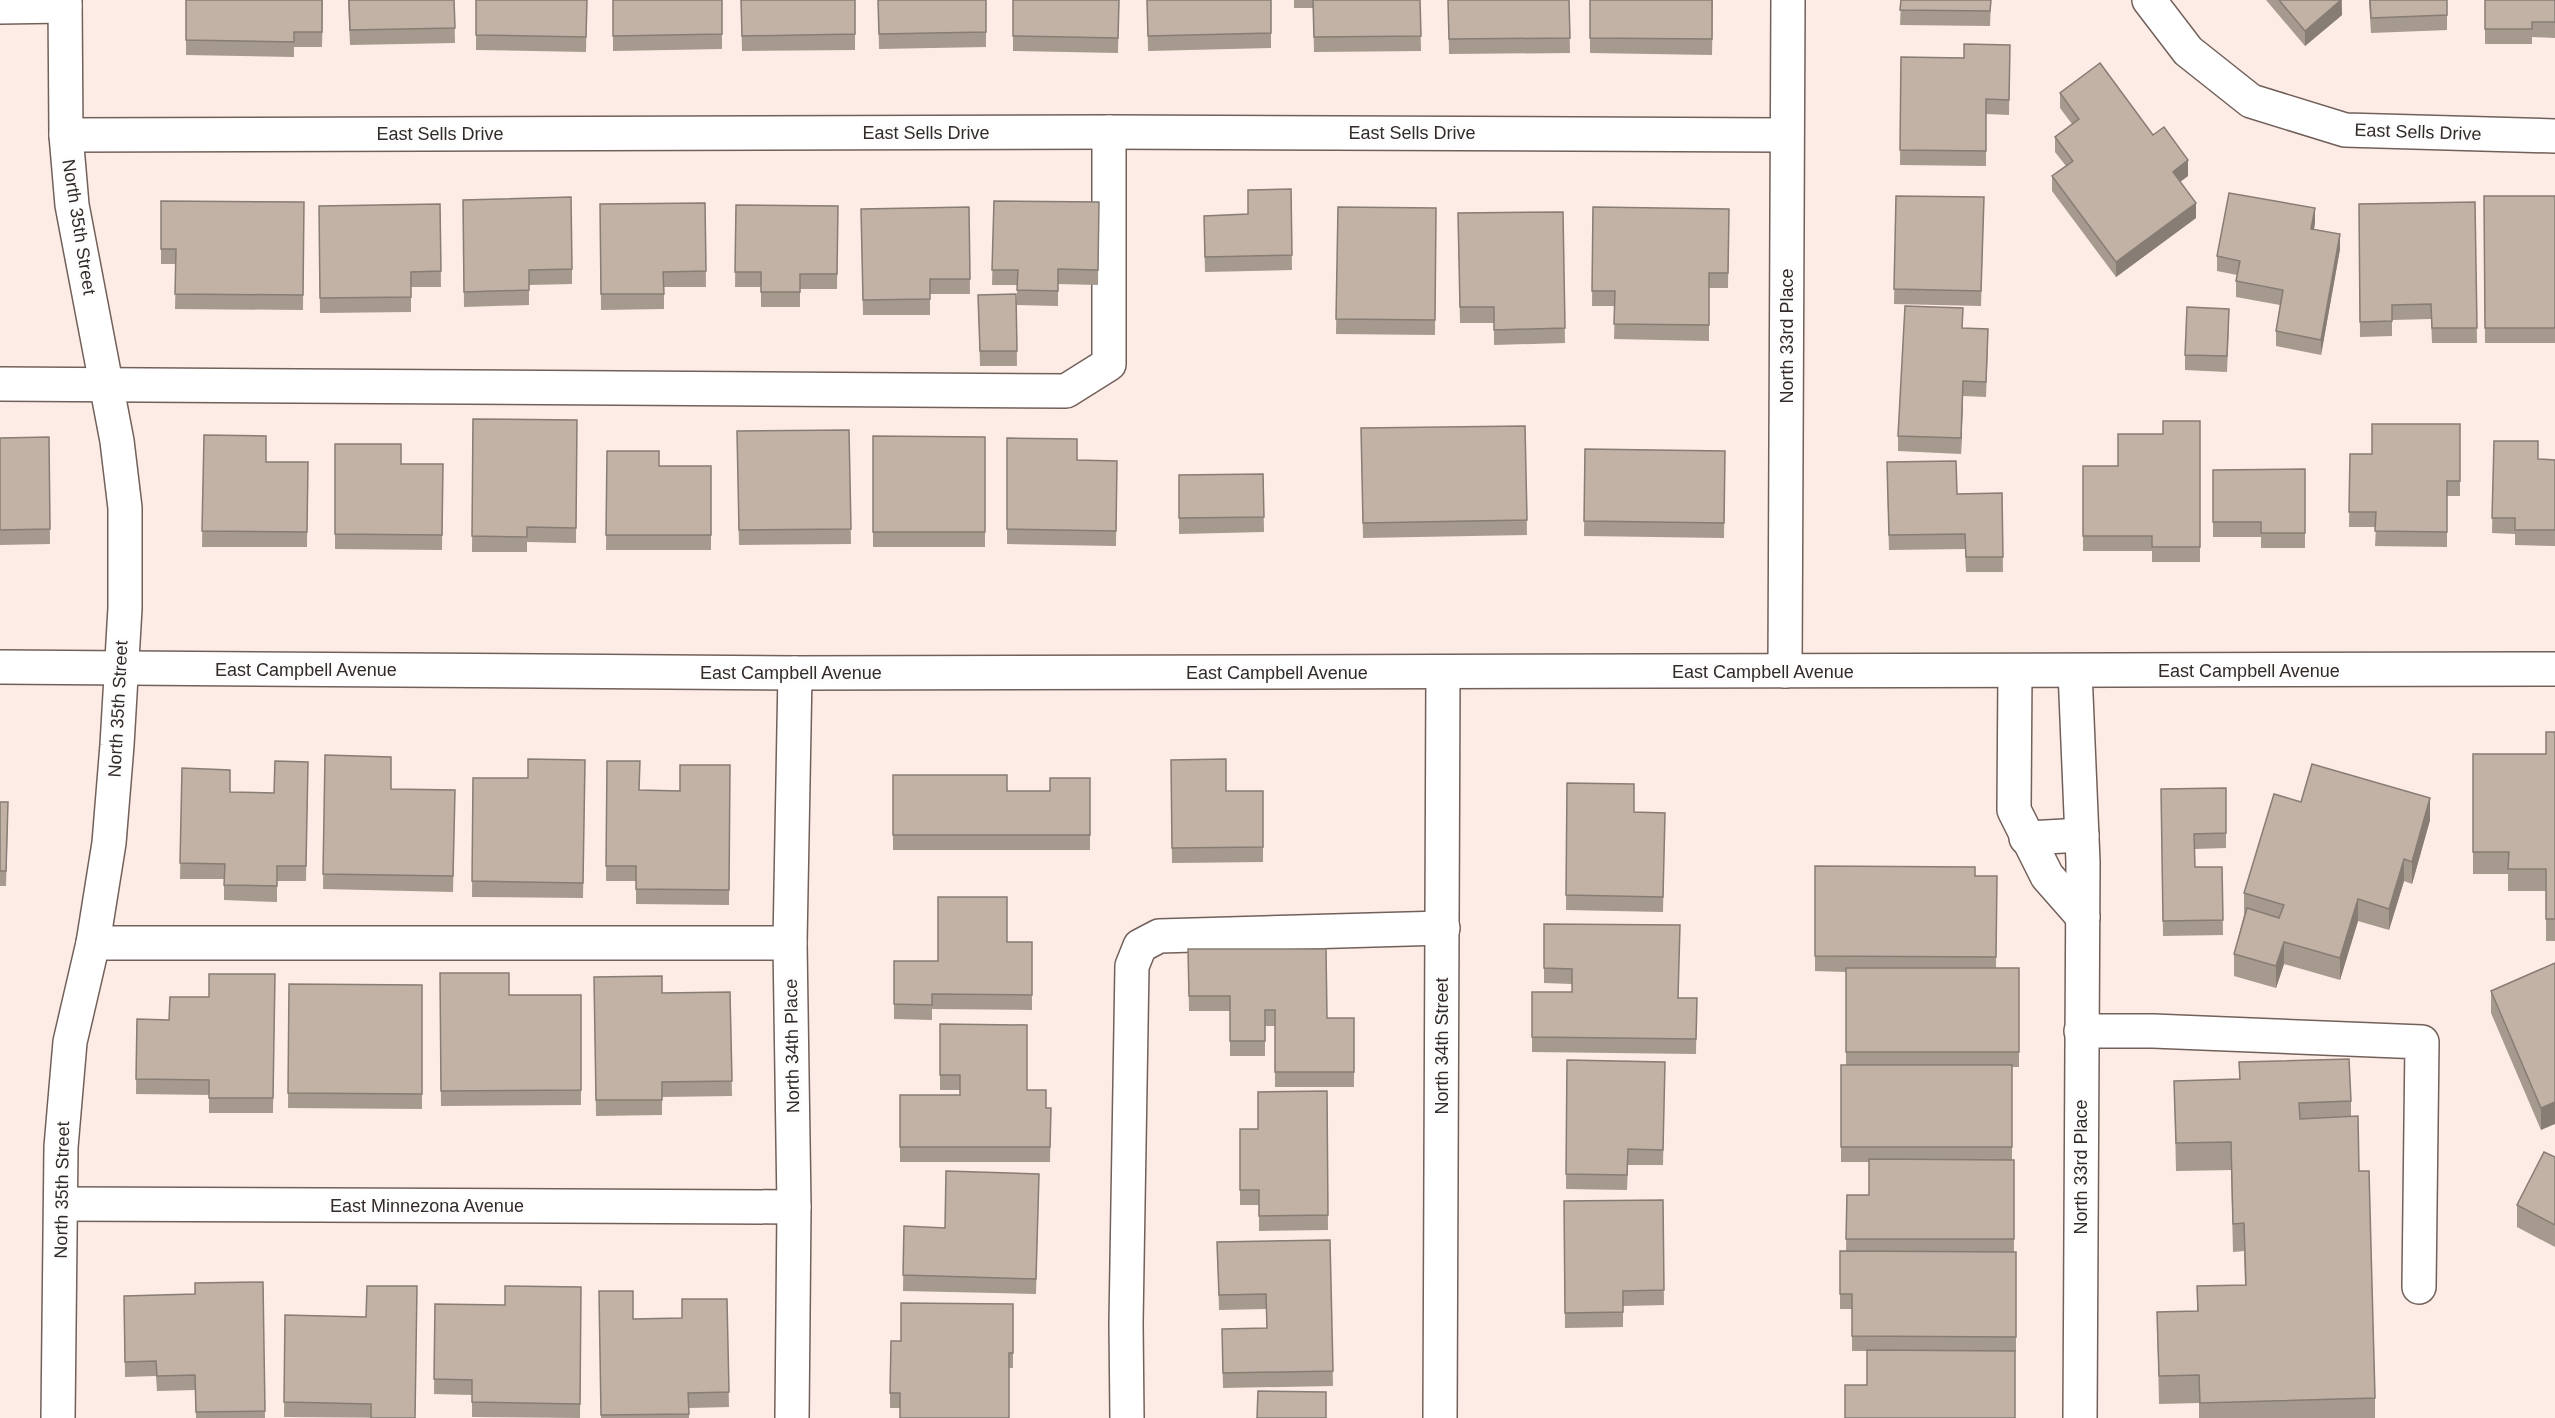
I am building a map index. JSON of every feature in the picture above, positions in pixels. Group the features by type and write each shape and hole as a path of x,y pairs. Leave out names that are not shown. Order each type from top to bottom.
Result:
{"street":[{"name":"North 33rd Place","path":"1785,671 1788,0"},
{"name":"East Sells Drive","path":"2149,0 2188,51 2251,101 2345,130 2555,136"},
{"path":"0,6 65,3"},
{"name":"North 35th Street","path":"58,1418 61,1146 70,1042 93,943 109,843 125,608 125,508 117,441 72,205 66,135 65,3"},
{"name":"East Sells Drive","path":"66,135 1109,132 1787,135"},
{"path":"0,384 1066,391 1109,364 1109,132"},
{"name":"East Campbell Avenue","path":"0,667 795,673 2555,669"},
{"path":"2015,671 2014,810 2047,876 2083,917"},
{"name":"North 33rd Place","path":"2076,671 2083,917 2080,1418"},
{"name":"North 34th Place","path":"792,1418 794,1207 790,943 795,673"},
{"name":"North 34th Street","path":"1440,1418 1443,673"},
{"path":"2026,837 2082,835"},
{"path":"1127,1418 1126,1323 1132,966 1140,946 1159,936 1443,928"},
{"path":"93,943 790,943"},
{"path":"2081,1031 2153,1031 2422,1042 2419,1287"},
{"name":"East Minnezona Avenue","path":"61,1204 794,1207"}],"building":[{"path":"186,0 322,0 322,32 294,32 294,42 186,40"},
{"path":"349,0 454,0 455,28 350,30"},
{"path":"476,0 587,0 586,37 476,35"},
{"path":"613,0 722,0 722,34 613,36"},
{"path":"741,0 855,0 855,34 742,36"},
{"path":"878,0 986,0 986,32 879,34"},
{"path":"1013,0 1119,0 1118,38 1013,36"},
{"path":"1147,0 1271,0 1271,33 1148,36"},
{"path":"1313,0 1420,0 1421,36 1314,37"},
{"path":"1448,0 1569,0 1570,38 1449,39"},
{"path":"1590,0 1712,0 1712,39 1590,38"},
{"path":"1901,0 1991,0 1990,11 1900,10"},
{"path":"2279,0 2341,0 2305,31"},
{"path":"2370,0 2447,0 2447,15 2371,18"},
{"path":"2485,0 2555,0 2555,22 2532,22 2532,29 2485,29"},
{"path":"1964,44 2010,45 2009,100 1986,99 1986,151 1900,150 1901,57 1964,58"},
{"path":"2100,63 2153,135 2164,127 2188,160 2173,172 2196,203 2116,262 2052,176 2073,161 2055,137 2079,119 2060,93"},
{"path":"1291,189 1292,255 1205,257 1204,216 1248,214 1248,190"},
{"path":"2229,193 2315,208 2311,229 2340,234 2321,340 2276,331 2283,290 2236,281 2240,261 2217,256"},
{"path":"1896,196 1984,197 1981,291 1894,289"},
{"path":"2484,196 2555,196 2555,328 2485,328"},
{"path":"571,197 572,269 529,270 529,290 464,292 463,200"},
{"path":"161,201 304,202 303,295 175,294 176,249 161,249"},
{"path":"994,201 1099,202 1098,270 1058,269 1058,291 1017,290 1018,270 992,270"},
{"path":"2475,202 2477,328 2432,328 2431,304 2392,305 2392,321 2360,322 2359,204"},
{"path":"705,203 706,271 663,272 664,294 601,294 600,204"},
{"path":"440,204 441,271 411,272 411,297 320,298 319,206"},
{"path":"736,205 838,206 837,274 800,274 800,292 761,292 761,272 735,272"},
{"path":"969,207 970,279 930,279 930,299 863,300 861,209"},
{"path":"1338,207 1436,208 1435,320 1336,319"},
{"path":"1593,207 1729,209 1728,273 1709,273 1709,325 1614,324 1615,291 1592,291"},
{"path":"1563,212 1565,328 1494,330 1494,307 1460,307 1458,213"},
{"path":"1016,294 1017,351 980,351 978,295"},
{"path":"1905,306 1963,308 1962,328 1988,329 1986,382 1963,381 1961,438 1898,436"},
{"path":"2187,307 2229,309 2227,356 2185,355"},
{"path":"473,419 577,420 576,528 527,527 527,537 472,536"},
{"path":"2163,421 2200,421 2200,547 2152,547 2152,536 2083,536 2083,466 2118,466 2118,434 2163,434"},
{"path":"2372,424 2460,424 2460,481 2447,481 2447,532 2375,531 2376,512 2349,512 2350,454 2372,454"},
{"path":"1525,426 1527,520 1363,523 1361,428"},
{"path":"849,430 851,529 739,530 737,431"},
{"path":"204,435 266,436 266,462 308,462 307,532 202,531"},
{"path":"873,436 985,437 985,532 873,532"},
{"path":"49,437 50,529 0,530 0,438"},
{"path":"1007,438 1077,439 1077,460 1117,461 1116,531 1007,529"},
{"path":"2494,441 2538,441 2538,459 2555,460 2555,530 2515,530 2515,518 2492,518"},
{"path":"335,444 401,444 401,464 443,464 442,535 335,534"},
{"path":"1585,449 1725,451 1724,523 1584,521"},
{"path":"607,451 659,451 659,466 711,466 711,535 606,535"},
{"path":"1956,461 1957,494 2002,493 2003,557 1966,557 1965,534 1889,535 1887,462"},
{"path":"2305,469 2305,533 2261,533 2261,522 2213,522 2213,470"},
{"path":"1263,474 1264,517 1179,518 1179,475"},
{"path":"2546,732 2555,732 2555,919 2546,919 2546,869 2508,869 2509,852 2473,852 2473,754 2546,754"},
{"path":"325,755 391,757 391,789 455,790 453,876 323,874"},
{"path":"528,759 585,760 583,883 472,881 473,778 528,778"},
{"path":"1226,759 1226,791 1263,791 1263,847 1172,848 1171,760"},
{"path":"275,761 308,762 306,866 277,866 277,886 224,885 225,864 180,863 182,768 230,770 230,792 274,793"},
{"path":"607,761 640,761 639,790 680,791 680,765 730,765 729,890 636,889 636,866 606,866"},
{"path":"2312,764 2430,798 2412,862 2404,859 2389,909 2358,899 2340,958 2284,942 2276,966 2234,954 2247,908 2279,918 2284,905 2244,893 2274,794 2301,802"},
{"path":"893,775 1007,775 1007,791 1050,791 1050,778 1090,778 1090,835 893,835"},
{"path":"1567,783 1634,784 1634,812 1665,813 1663,897 1566,895"},
{"path":"2226,788 2226,833 2194,834 2195,867 2222,867 2223,920 2163,921 2161,789"},
{"path":"0,802 8,802 6,871 0,871"},
{"path":"1815,866 1975,867 1975,876 1997,876 1996,957 1815,956"},
{"path":"938,897 1007,897 1007,942 1032,942 1032,995 932,994 932,1005 894,1004 894,961 938,961"},
{"path":"1544,924 1680,925 1678,998 1697,998 1696,1039 1532,1037 1532,992 1572,992 1572,969 1544,968"},
{"path":"1188,949 1326,949 1327,1018 1354,1018 1354,1072 1275,1072 1275,1010 1265,1010 1265,1041 1230,1041 1230,996 1189,996"},
{"path":"2555,963 2555,1102 2541,1108 2491,991"},
{"path":"1846,968 2019,968 2019,1052 1846,1052"},
{"path":"440,973 509,973 509,995 581,995 581,1090 441,1091"},
{"path":"209,974 275,974 273,1098 209,1098 209,1080 136,1079 137,1019 169,1020 170,997 209,997"},
{"path":"662,976 662,993 730,992 732,1081 662,1082 662,1100 596,1100 594,977"},
{"path":"289,984 422,985 422,1094 288,1093"},
{"path":"940,1024 1027,1025 1027,1090 1046,1090 1046,1108 1051,1108 1050,1147 900,1147 900,1095 960,1095 960,1075 940,1075"},
{"path":"2349,1059 2351,1101 2299,1103 2300,1119 2358,1116 2359,1171 2369,1171 2375,1398 2200,1403 2199,1375 2159,1376 2157,1312 2198,1311 2197,1286 2246,1285 2244,1223 2233,1224 2231,1142 2176,1143 2174,1081 2240,1079 2239,1062"},
{"path":"1567,1060 1665,1062 1663,1150 1628,1149 1627,1175 1566,1174"},
{"path":"1841,1065 2012,1065 2012,1147 1841,1147"},
{"path":"1327,1091 1328,1215 1259,1216 1259,1190 1240,1190 1240,1129 1258,1129 1258,1092"},
{"path":"2544,1152 2555,1157 2555,1225 2517,1205"},
{"path":"1869,1159 2014,1160 2014,1239 1846,1239 1847,1195 1869,1195"},
{"path":"946,1171 1039,1174 1036,1279 903,1275 904,1226 945,1228"},
{"path":"1663,1200 1664,1290 1623,1291 1623,1312 1565,1313 1564,1201"},
{"path":"1330,1240 1333,1371 1223,1373 1222,1329 1267,1328 1266,1294 1219,1295 1217,1242"},
{"path":"1840,1251 2016,1252 2016,1337 1852,1336 1852,1294 1840,1294"},
{"path":"263,1282 265,1411 196,1412 195,1375 157,1376 156,1361 125,1362 124,1296 195,1294 195,1283"},
{"path":"367,1286 417,1286 415,1418 371,1418 371,1404 284,1402 285,1315 366,1317"},
{"path":"505,1286 581,1287 580,1404 472,1402 472,1380 434,1379 435,1304 505,1305"},
{"path":"599,1291 633,1291 633,1319 682,1318 682,1299 727,1299 729,1392 688,1393 689,1414 601,1415"},
{"path":"901,1303 1013,1304 1013,1353 1009,1353 1009,1418 900,1418 900,1393 890,1393 891,1341 901,1341"},
{"path":"1867,1350 2015,1351 2015,1418 1845,1418 1845,1385 1867,1385"},
{"path":"1258,1391 1326,1392 1326,1418 1257,1418"}]}
